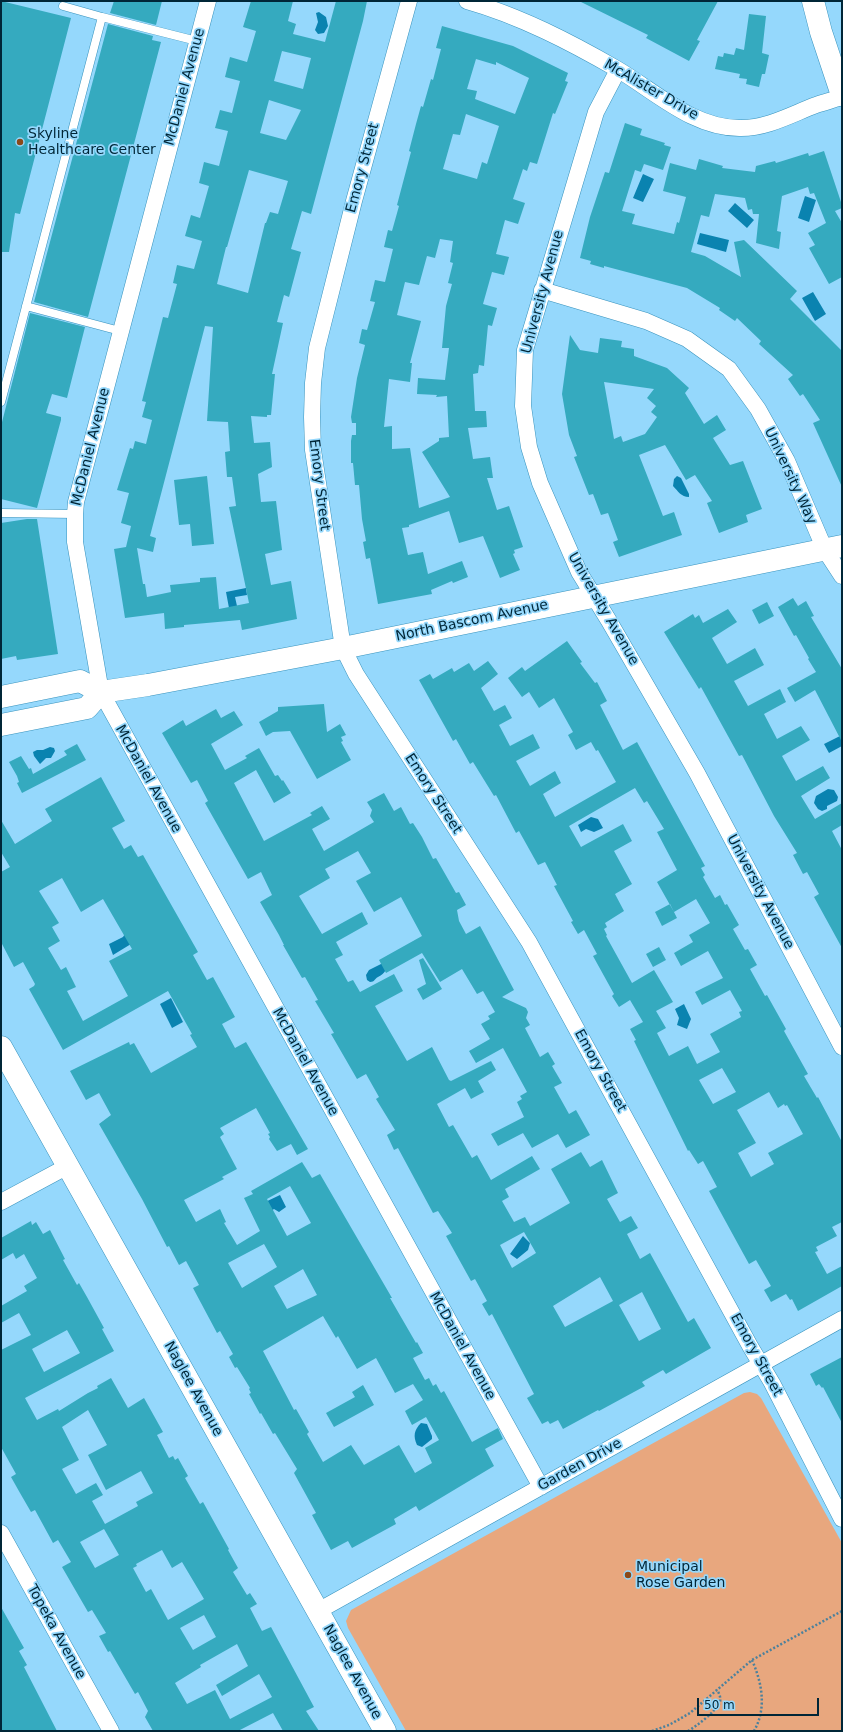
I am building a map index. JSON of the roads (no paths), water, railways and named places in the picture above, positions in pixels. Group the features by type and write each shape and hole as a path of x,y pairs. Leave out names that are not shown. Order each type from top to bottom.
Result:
{"main road":[{"path":"813,1 821,32 842,96"},
{"name":"North Bascom Avenue","path":"101,692 343,648 833,548"},
{"path":"1,697 80,681 101,692 87,708 1,725"},
{"name":"Naglee Avenue","path":"1,1047 385,1731"}],"street":[{"name":"McDaniel Avenue","path":"208,1 86,461 75,514 75,542 101,692 541,1487"},
{"name":"Emory Street","path":"409,1 352,209 317,348 313,383 313,450 343,648 356,674 529,942 760,1365 772,1382 842,1519"},
{"name":"McAlister Drive","path":"466,1 538,27 618,70 690,116 717,125 741,128 764,125 842,96"},
{"name":"University Avenue","path":"618,70 596,112 525,350 523,406 529,447 540,483 579,572 593,596 610,620 697,773 842,1047"},
{"name":"University Way","path":"542,290 646,321 687,339 729,369 758,409 787,461 833,548 842,576"},
{"path":"1,1202 68,1166"},
{"name":"Garden Drive","path":"318,1611 842,1320"},
{"name":"Topeka Avenue","path":"1,1533 111,1731"}],"lane":[{"path":"63,6 197,41"},
{"path":"1,402 102,17"},
{"path":"26,306 120,331"},
{"path":"1,513 75,514"}],"water":[{"path":"319,12 326,17 328,26 324,33 318,34 315,30 318,22 316,13"},
{"path":"643,174 654,179 643,202 633,198"},
{"path":"805,196 816,200 809,222 798,218"},
{"path":"735,203 754,220 747,228 728,211"},
{"path":"700,233 729,240 726,252 697,244"},
{"path":"813,292 826,314 815,321 802,298"},
{"path":"677,476 681,478 689,497 682,495 673,486 674,479"},
{"path":"246,588 247,595 235,597 237,606 229,608 226,592"},
{"path":"842,735 842,746 829,753 824,744"},
{"path":"50,747 54,748 55,751 51,758 46,758 40,764 33,752"},
{"path":"828,789 834,790 838,797 837,801 827,806 827,809 822,811 818,809 814,803 816,796"},
{"path":"591,817 598,819 603,828 594,832 586,829 581,832 578,825"},
{"path":"126,932 131,944 113,955 109,944 123,937"},
{"path":"387,961 386,969 383,974 373,982 367,980 366,975 369,970"},
{"path":"171,998 183,1022 172,1028 160,1004"},
{"path":"684,1004 691,1019 687,1029 677,1025 679,1018 675,1009"},
{"path":"280,1195 286,1207 279,1212 274,1209 268,1213 259,1205"},
{"path":"523,1236 530,1243 528,1250 517,1259 510,1254"},
{"path":"421,1423 427,1424 432,1436 432,1439 422,1447 417,1445 415,1439 417,1428"}],"place":[{"name":"Skyline Healthcare Center","path":"20,142"},
{"name":"Municipal Rose Garden","path":"628,1575"}]}
